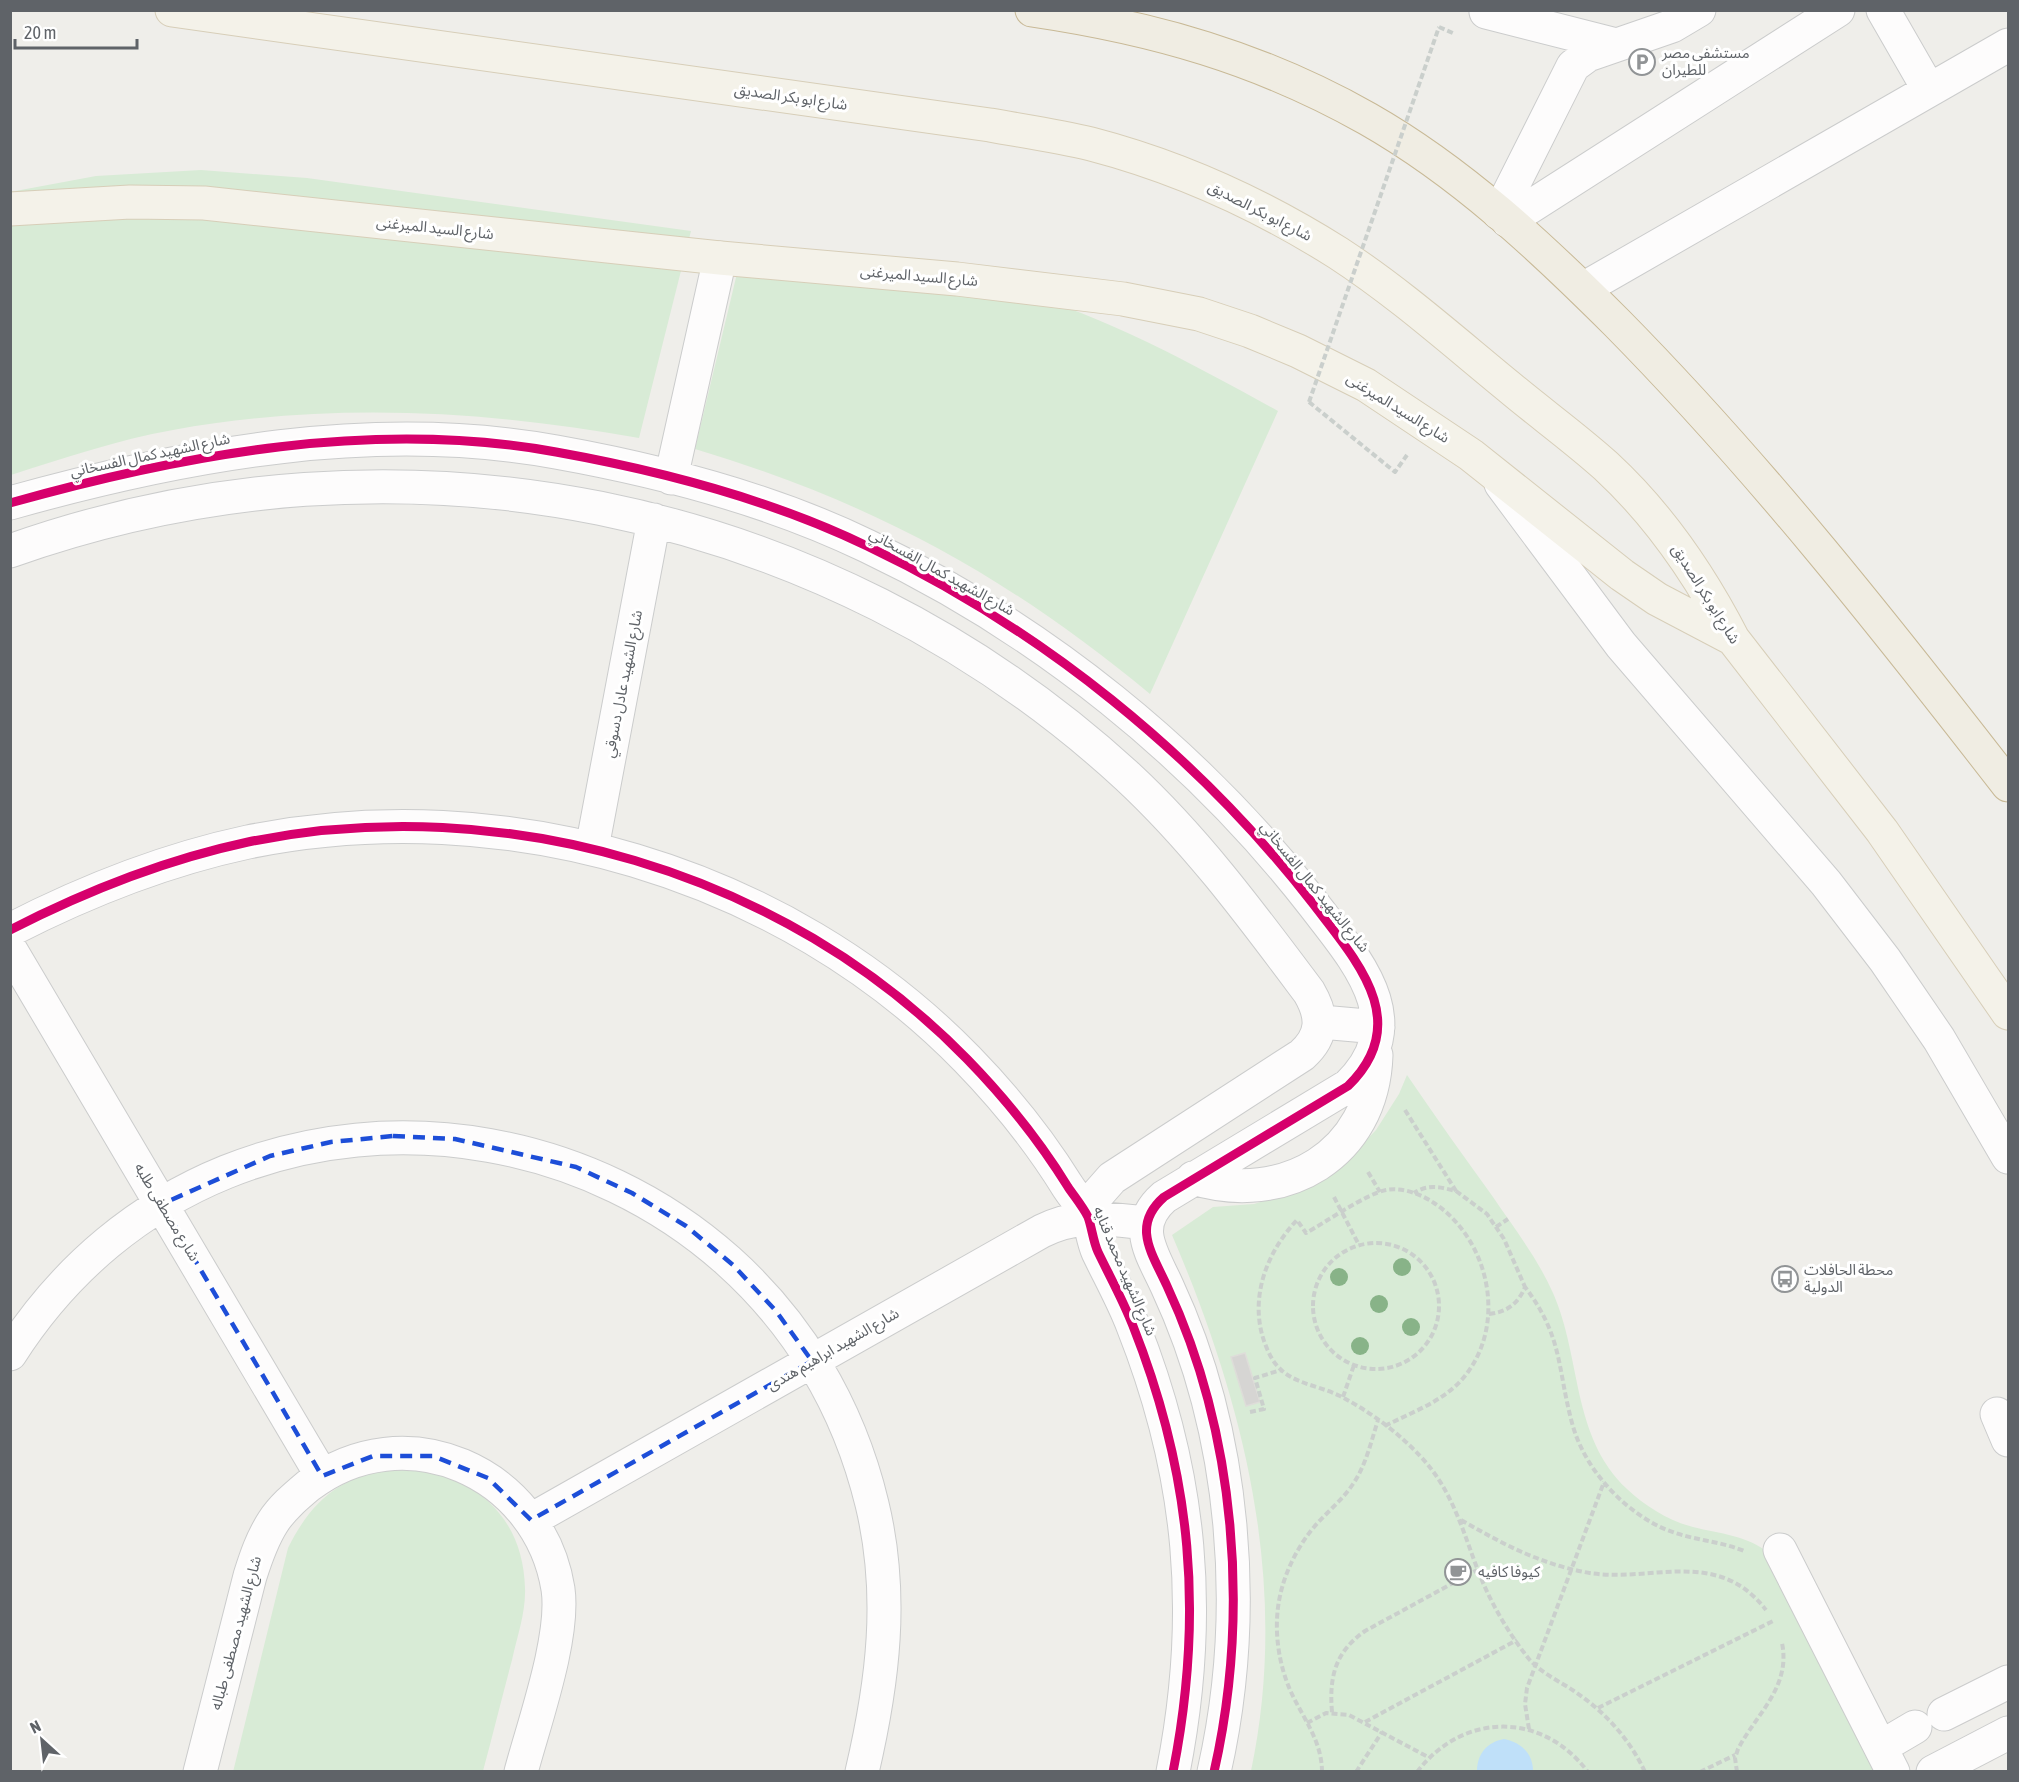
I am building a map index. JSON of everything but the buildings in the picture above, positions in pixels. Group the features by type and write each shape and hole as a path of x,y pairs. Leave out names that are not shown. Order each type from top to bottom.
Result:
{"highway":[{"path":"1032,10 1146,30 1233,56 1280,75 1352,110 1412,146 1504,217 1583,289 1684,393 1781,501 1868,605 2008,785"}],"main road":[{"name":"شارع ابو بكر الصديق","path":"171,10 990,124 1090,144 1139,159 1243,199 1340,255 1400,299 1579,444 1632,492 1678,547 1717,607 1733,639 1882,831 2008,1013"},
{"name":"شارع السيد الميرغنى","path":"10,209 130,202 204,203 720,258 1023,287 1123,299 1199,314 1250,331 1298,351 1366,385 1429,425 1491,470 1622,575 1657,599 1733,639"}],"street":[{"path":"1504,217 1574,66 1588,55 1672,26 1699,10"},
{"path":"1504,217 1838,10"},
{"path":"1883,10 1929,90"},
{"path":"1486,12 1616,45"},
{"path":"1583,289 2008,45"},
{"path":"671,478 720,258"},
{"name":"شارع الشهيد كمال الفسخاني","path":"10,504 175,462 252,449 329,442 407,440 484,443 551,451 671,478 771,506 867,546 969,601 1023,635 1084,679 1174,754 1264,845 1355,959 1372,991 1378,1008 1374,1078 1361,1117 1348,1137 1317,1165 1289,1180 1265,1186 1240,1188 1217,1185 1193,1178"},
{"path":"1491,470 1621,645 1826,884 1885,960 1939,1039 2008,1157"},
{"path":"10,551 148,512 204,501 284,490 353,486 490,490 596,506 723,538 778,558 886,608 959,650 1071,728 1127,776 1179,828 1227,883 1309,992 1319,1011 1318,1034 1312,1046 1112,1178 1097,1196 1088,1218"},
{"name":"شارع الشهيد عادل دسوقي","path":"592,848 654,520"},
{"name":"شارع الشهيد محمد قنايه","path":"10,930 117,880 183,859 249,842 318,832 387,827 455,828 524,836 592,848 668,870 742,900 813,937 879,981 940,1031 996,1088 1045,1150 1088,1218 1095,1245 1133,1326 1153,1382 1169,1438 1184,1514 1190,1568 1192,1621 1189,1675 1173,1772"},
{"name":"شارع مصطفى طلبه","path":"10,949 322,1476"},
{"path":"1214,1772 1231,1655 1230,1532 1222,1471 1206,1391 1189,1337 1149,1245 1146,1223 1155,1204 1193,1178 1348,1086 1360,1074 1377,1036 1320,1022"},
{"path":"10,1354 60,1290 106,1245 162,1204 212,1178 270,1156 331,1142 393,1136 445,1138 516,1149 576,1167 632,1193 686,1226 733,1265 776,1311 812,1361 837,1406 858,1454 872,1504 882,1555 886,1607 884,1659 876,1711 862,1772"},
{"name":"شارع الشهيد ابراهيم هندى","path":"531,1520 1062,1221 1088,1218 1146,1223"},
{"name":"شارع الشهيد مصطفى طباله","path":"200,1772 259,1547 274,1521 293,1498 322,1476 344,1465 372,1456 403,1453 433,1456 462,1465 488,1478 512,1497 531,1520 544,1542 553,1566 558,1592 559,1617 555,1643 521,1772"},
{"path":"1767,1553 1887,1759 1930,1721 2008,1682"},
{"path":"1933,1772 2008,1733"}],"path":[{"path":"1395,472 1309,402 1438,27"},
{"path":"1397,1109 1407,1112 1456,1191"},
{"path":"1364,1164 1380,1192"},
{"path":"1317,1165 1359,1245"},
{"path":"1414,1193 1424,1188 1439,1186 1456,1191 1487,1214 1496,1227 1525,1287 1543,1313 1555,1341 1578,1438 1604,1482 1634,1511 1668,1531 1705,1543 1767,1553"},
{"path":"1385,1426 1433,1402 1457,1384 1467,1373 1481,1348 1489,1314 1485,1275 1470,1240 1445,1210 1414,1193 1398,1190 1380,1192 1306,1233 1297,1220 1278,1243 1266,1266 1260,1291 1260,1317 1269,1353 1290,1378 1343,1397 1378,1420 1385,1426 1420,1455 1434,1472 1461,1520 1478,1570 1517,1640 1537,1666 1598,1708 1626,1740 1645,1772"},
{"path":"1496,1227 1508,1219"},
{"path":"1389,1244 1415,1256 1433,1280 1439,1308 1431,1336 1411,1358 1384,1369 1354,1365 1342,1359 1321,1338 1312,1311 1315,1290 1324,1270 1334,1259 1359,1245 1389,1244"},
{"path":"1489,1314 1508,1310 1515,1304 1525,1287"},
{"path":"1343,1397 1354,1365"},
{"path":"1244,1414 1264,1408 1255,1378 1281,1370"},
{"path":"1322,1772 1318,1745 1282,1667 1277,1621 1280,1598 1286,1574 1297,1551 1358,1475 1378,1420"},
{"path":"1529,1729 1525,1699 1570,1569 1604,1482"},
{"path":"1461,1520 1532,1558 1570,1569 1597,1574 1681,1569 1709,1574 1748,1593 1762,1605 1777,1628"},
{"path":"1332,1712 1332,1672 1348,1644 1365,1631 1478,1570"},
{"path":"1598,1708 1773,1621"},
{"path":"1737,1772 1736,1755 1750,1728 1779,1687 1785,1662 1780,1636"},
{"path":"1365,1722 1517,1640"},
{"path":"1307,1723 1332,1712 1365,1722 1428,1757"},
{"path":"1417,1772 1428,1757 1446,1743 1486,1727 1508,1726 1529,1729 1548,1736 1566,1747 1588,1772"},
{"path":"1356,1772 1382,1732"},
{"path":"1700,1772 1736,1755"}],"highlighted area":[{"path":"393,1136 455,1139 576,1167 632,1193 686,1226 733,1265 776,1311 812,1361 531,1520 488,1478 433,1456 373,1456 322,1476 162,1204 270,1156 331,1142"}],"green space":[{"path":"201,170 307,178 691,231 639,438 581,428 465,416 348,413 290,416 231,421 152,434 11,475 10,192 96,176"},
{"path":"744,244 812,250 880,260 1013,290 1082,313 1149,343 1278,411 1150,694 1043,613 990,578 936,547 821,493 695,449"},
{"path":"1407,1075 1517,1232 1547,1280 1562,1318 1587,1421 1596,1445 1609,1468 1627,1489 1666,1517 1693,1527 1751,1542 1769,1553 1877,1768 1872,1772 1251,1771 1262,1702 1265,1633 1262,1565 1254,1497 1221,1364 1172,1235 1213,1207 1254,1204 1294,1192 1350,1157 1376,1130 1399,1094"},
{"path":"397,1467 423,1470 447,1477 469,1487 487,1500 503,1517 522,1561 525,1588 523,1615 483,1771 233,1772 288,1548 308,1516 331,1492 360,1476"}],"water":[{"path":"1504,1739 1516,1743 1525,1750 1531,1759 1533,1771 1477,1771 1479,1759 1484,1750"}],"cycle path":[{"path":"10,503 76,485 211,457 280,447 350,441 419,439 488,443 556,452 636,468 715,488 792,514 867,546 931,579 993,615 1054,656 1112,700 1167,747 1219,797 1268,850 1346,947 1372,992 1377,1015 1376,1038 1367,1062 1348,1086 1164,1197 1148,1218 1146,1229 1151,1251 1190,1343 1209,1402 1222,1463 1230,1525 1233,1587 1232,1650 1225,1712 1214,1772"},
{"path":"10,930 67,902 126,878 217,849 248,842 345,829 443,828 540,838 635,861 727,894 813,938 894,994 967,1059 995,1089 1033,1136 1081,1205 1088,1217 1098,1252 1129,1316 1153,1382 1180,1491 1187,1546 1190,1601 1183,1714 1173,1772"}],"place":[{"name":"مستشفى مصر للطيران","path":"1642,62"},
{"name":"محطة الحافلات الدولية","path":"1785,1279"},
{"name":"كيوفا كافيه","path":"1458,1572"}]}
